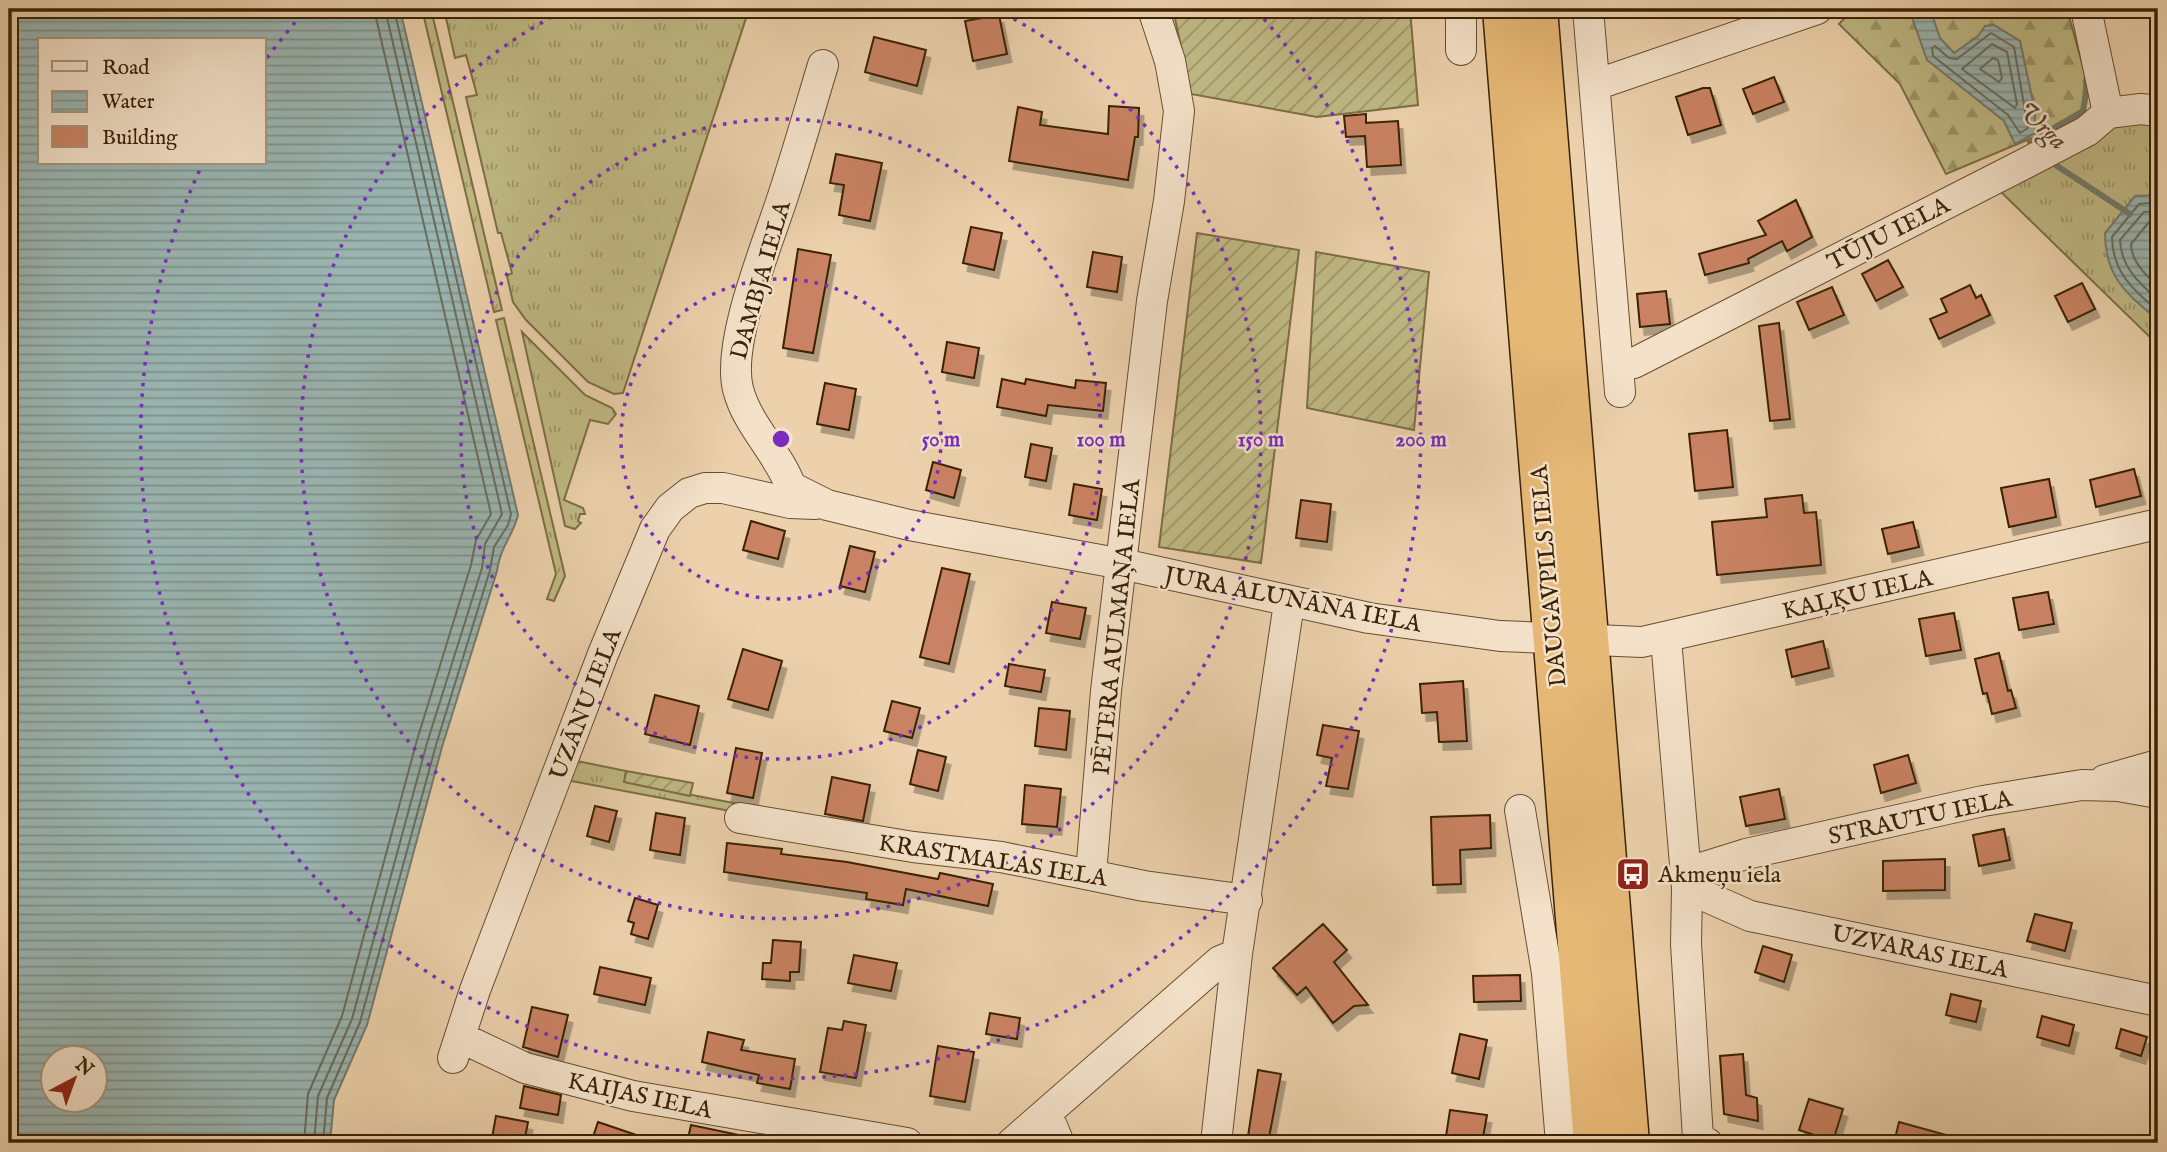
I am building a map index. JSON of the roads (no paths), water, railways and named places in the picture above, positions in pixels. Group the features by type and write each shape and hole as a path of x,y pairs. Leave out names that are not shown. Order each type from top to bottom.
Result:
{"highway":[{"name":"DAUGAVPILS IELA","path":"1502,9 1630,1143"},
{"name":"DAUGAVPILS IELA","path":"1538,9 1571,638 1593,1143"}],"street":[{"name":"PĒTERA AULMAŅA IELA","path":"1091,874 1106,691 1152,301 1169,201 1179,111 1170,61 1153,9"},
{"path":"1461,9 1461,51"},
{"path":"1588,9 1595,85 1817,9"},
{"path":"2086,9 2108,113 2141,109 2158,111"},
{"name":"DAMBJA IELA","path":"791,487 786,471 751,419 738,390 734,361 759,270 823,65"},
{"name":"TŪJU IELA","path":"1595,85 1619,379 1634,363 2087,131 2108,113"},
{"name":"JURA ALUNĀNA IELA","path":"791,487 827,505 909,525 1122,564 1289,603 1395,622 1500,635 1571,638"},
{"name":"UZĀNU IELA","path":"458,1048 475,990 603,654 655,529 670,508 690,493 705,488 723,488 790,503 827,505"},
{"name":"KAĻĶU IELA","path":"1571,638 1642,642 1666,639 2158,524"},
{"path":"1216,1143 1237,954 1289,603"},
{"path":"1666,639 1686,881 1686,944 1703,1141"},
{"path":"2088,785 2158,765"},
{"name":"STRAUTU IELA","path":"1686,881 1746,854 1983,801 2088,785 2158,793"},
{"path":"1520,810 1544,947 1561,1143"},
{"name":"KRASTMALAS IELA","path":"740,818 913,847 1001,857 1144,886 1247,900"},
{"name":"UZVARAS IELA","path":"1686,881 1750,916 2158,1001"},
{"path":"1012,1143 1220,961 1237,954"},
{"name":"KAIJAS IELA","path":"458,1048 633,1096 907,1143"},
{"path":"1047,1114 1059,1143"}],"water":[{"path":"9,9 400,9 518,515 501,555 442,747 367,1025 334,1100 330,1143 9,1143"},
{"path":"1909,9 1930,9 1940,38 1954,53 1978,36 1985,26 1994,25 2020,41 2035,111 2035,133 2015,144 2004,121 1927,60"},
{"path":"2158,195 2158,320 2127,292 2113,273 2105,233 2135,196"}],"waterway":[{"path":"2030,142 2083,111 2088,82"},
{"name":"Urga","path":"2048,160 2130,214"}],"place":[{"name":"Akmeņu iela","path":"1633,874"}]}
